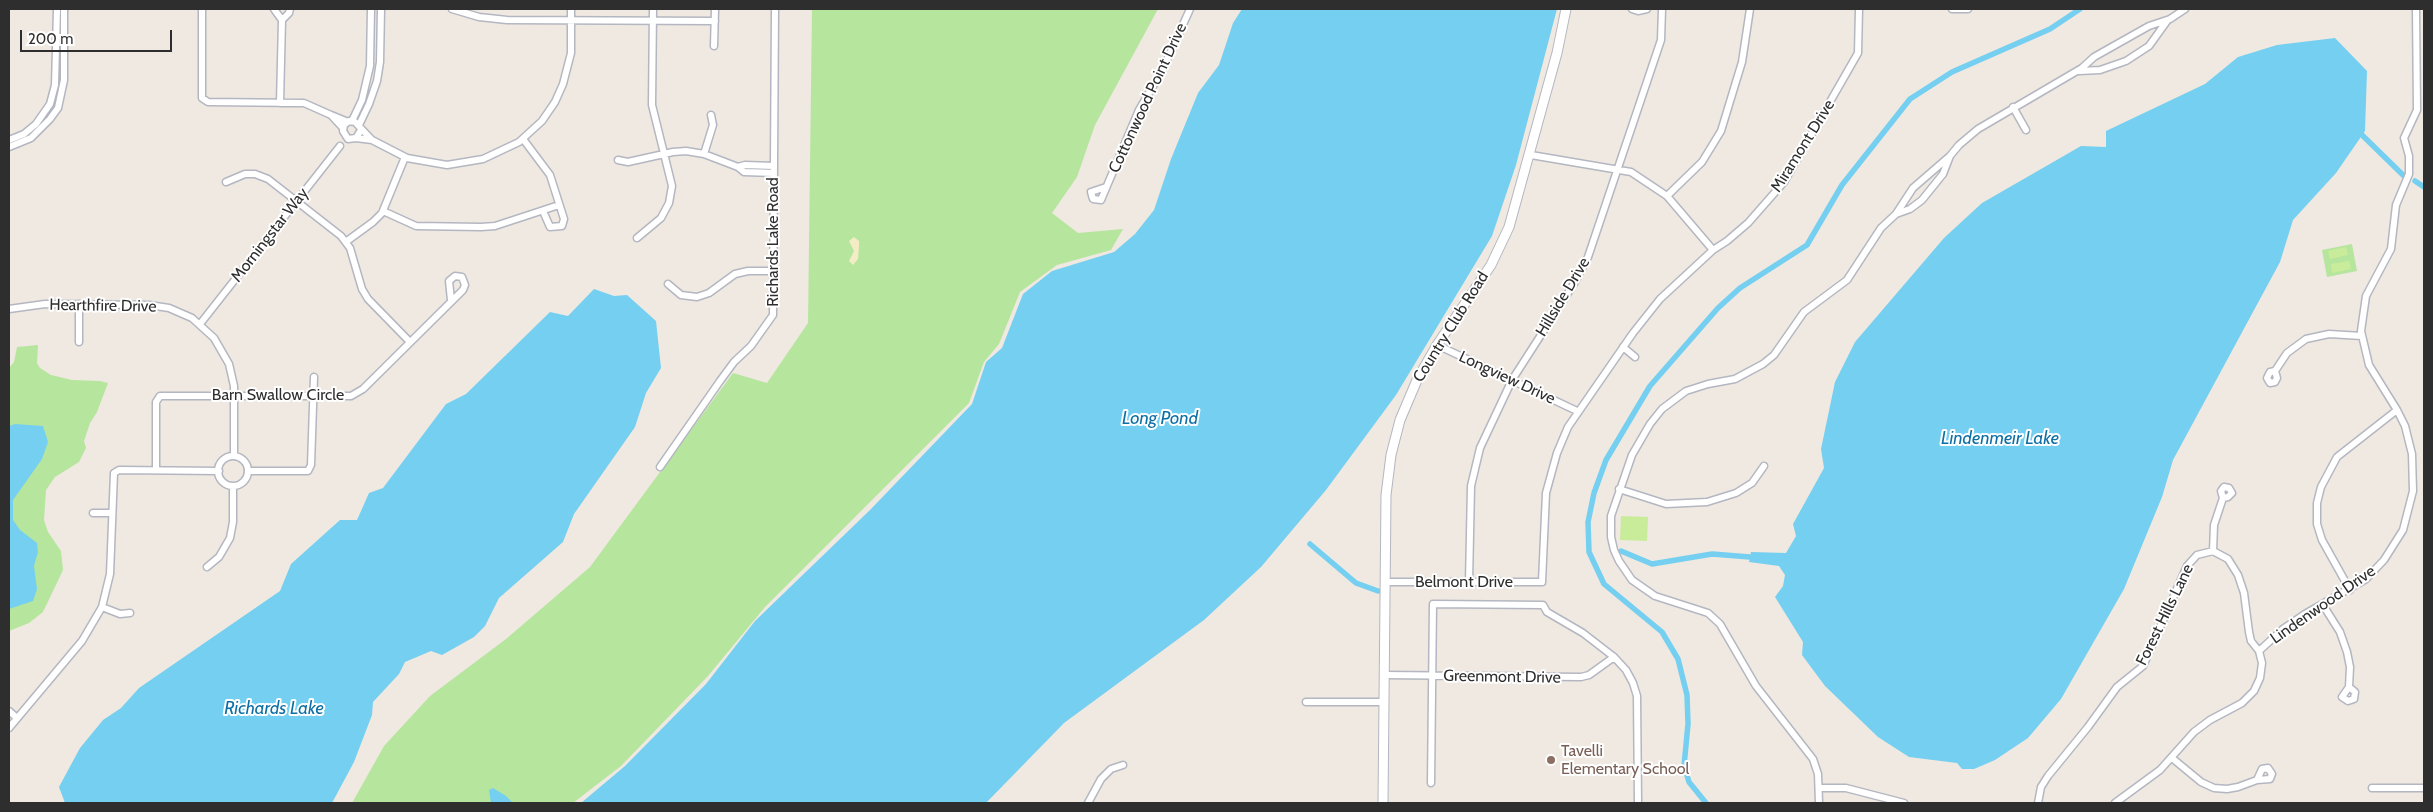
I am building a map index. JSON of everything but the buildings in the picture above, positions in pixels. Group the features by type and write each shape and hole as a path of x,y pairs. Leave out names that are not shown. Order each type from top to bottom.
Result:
{"street":[{"path":"9,140 30,129 44,115 50,104 55,85 57,9"},
{"path":"9,148 20,144 34,135 58,108 64,80 64,9"},
{"path":"202,9 202,98 208,102 304,103 331,115 372,140 405,157 436,164 468,163 497,154 523,139 549,111 563,84 571,53 572,9"},
{"path":"274,9 282,20 280,102"},
{"path":"282,20 289,13 290,9"},
{"name":"Morningstar Way","path":"200,324 340,146 351,127 362,100 370,66 371,9"},
{"name":"Morningstar Way","path":"351,127 369,104 377,81 380,62 381,9"},
{"path":"452,9 479,17 507,20 715,21"},
{"path":"637,238 656,224 669,203 672,186 652,105 653,9"},
{"path":"714,46 715,9"},
{"name":"Richards Lake Road","path":"660,467 734,362 751,346 773,315 775,9"},
{"name":"Cottonwood Point Drive","path":"1106,187 1139,110 1163,69 1190,9"},
{"name":"Country Club Road","path":"1383,803 1386,494 1391,456 1400,420 1408,400 1436,345 1499,251 1510,228 1566,9"},
{"path":"1632,9 1638,11 1647,9"},
{"name":"Hillside Drive","path":"1469,582 1470,496 1476,460 1485,435 1512,380 1582,271 1619,169 1661,40 1662,9"},
{"path":"1667,196 1702,162 1721,131 1742,62 1750,9"},
{"name":"Miramont Drive","path":"1542,582 1544,520 1549,480 1562,441 1578,411 1622,347 1660,299 1713,250 1727,241 1757,213 1784,182 1858,53 1859,9"},
{"path":"1952,9 1968,9"},
{"path":"1819,803 1816,765 1808,750 1756,686 1714,617 1700,609 1655,596 1643,589 1625,571 1616,555 1611,537 1611,516 1632,455 1650,424 1666,405 1697,387 1735,379 1763,364 1774,354 1804,312 1847,280 1881,228 1896,214 1913,188 1950,156 1978,128 2078,71 2094,57 2109,48 2149,26 2170,19 2185,9"},
{"name":"Lindenwood Drive","path":"2115,803 2160,770 2194,732 2210,720 2242,703 2254,691 2260,678 2262,663 2259,651 2284,629 2350,590 2374,571 2393,548 2403,530 2411,504 2414,468 2412,454 2405,426 2369,364 2362,336 2362,311 2366,296 2391,249 2396,205 2409,174 2409,156 2404,138 2417,110 2416,9"},
{"path":"2078,71 2100,70 2126,62 2149,46 2170,19"},
{"path":"56,62 64,62"},
{"path":"2013,107 2026,130"},
{"path":"704,154 713,125 711,115"},
{"path":"351,127 352,139"},
{"path":"351,127 352,139"},
{"path":"30,129 34,135"},
{"path":"352,139 372,140"},
{"name":"Morningstar Way","path":"340,146 352,139"},
{"path":"523,139 550,175 564,219 559,228 550,227 543,211"},
{"path":"618,160 628,162 686,151 704,154 738,167 745,165 774,169"},
{"path":"1530,155 1631,172 1667,196 1713,250"},
{"path":"1896,214 1910,209 1922,200 1943,174 1950,156"},
{"path":"347,242 374,222 383,211 405,157"},
{"path":"226,182 245,174 255,174 268,179 347,242 362,289 368,300 410,342"},
{"path":"383,211 416,226 480,227 495,226 559,204"},
{"path":"668,284 681,295 697,297 709,293 735,274 748,271 773,271"},
{"name":"Barn Swallow Circle","path":"156,470 158,398 163,395 351,396 363,389 451,300"},
{"name":"Hearthfire Drive","path":"9,309 44,304 160,306 179,312 200,324 214,338 225,354 232,375 234,456"},
{"path":"79,342 80,304"},
{"path":"2275,371 2287,353 2306,339 2329,334 2362,336"},
{"name":"Longview Drive","path":"1436,345 1578,411"},
{"path":"1622,347 1635,357"},
{"path":"248,471 308,471 311,465 314,377"},
{"path":"2350,590 2322,540 2318,524 2317,503 2320,486 2327,471 2341,453 2397,410"},
{"path":"234,456 243,460 248,471 245,480 233,486 222,480 219,471 223,461 234,456"},
{"path":"1619,489 1666,504 1707,502 1728,498 1745,488 1764,466"},
{"path":"9,728 82,641 102,606 110,574 114,473 119,470 219,471"},
{"path":"207,567 219,557 230,538 233,522 233,486"},
{"path":"2213,552 2214,525 2223,498"},
{"path":"93,513 112,513"},
{"name":"Forest Hills Lane","path":"2038,803 2041,787 2048,776 2088,728 2117,687 2143,666 2191,560 2197,555 2213,552 2228,559 2238,575 2244,593 2251,641 2259,651"},
{"name":"Belmont Drive","path":"1385,582 1542,582"},
{"path":"1431,783 1433,604 1542,605 1547,612 1583,634 1614,657 1626,670 1634,683 1637,696 1638,803"},
{"path":"2322,605 2340,632 2347,652 2350,667 2349,687"},
{"path":"102,606 120,614 130,613"},
{"name":"Greenmont Drive","path":"1384,675 1581,677 1589,675 1614,657"},
{"path":"1306,702 1384,702"},
{"path":"9,711 17,718"},
{"path":"2172,758 2201,782 2214,788 2227,789 2238,787 2258,780"},
{"path":"1088,803 1101,779 1112,769 1122,765"},
{"path":"1819,788 1846,788 1904,803"},
{"path":"2372,788 2424,788"}],"green space":[{"path":"812,9 1158,9 1095,125 1077,177 1052,213 1078,233 1123,229 1111,250 1057,265 1020,292 999,344 984,362 969,403 765,607 708,676 621,766 573,803 352,803 384,746 430,696 506,639 590,567 733,373 767,383 808,323"},
{"path":"2352,244 2357,271 2327,277 2322,250"},
{"path":"2346,247 2348,255 2330,259 2328,251"},
{"path":"2349,261 2351,269 2332,273 2331,264"},
{"path":"38,345 37,363 40,368 51,375 72,380 108,383 97,412 90,423 84,441 86,448 79,462 55,477 46,490 44,520 48,532 61,551 63,570 43,612 29,623 9,631 9,368 14,362 17,347"},
{"path":"1621,516 1648,517 1647,541 1620,540"}],"sand":[{"path":"854,237 859,241 859,246 858,259 853,265 849,261 854,251 849,241"}],"water":[{"name":"Long Pond","path":"1242,9 1557,9 1516,165 1492,236 1396,395 1326,490 1261,567 1204,620 1064,723 986,803 581,803 625,766 706,684 755,621 870,510 972,404 986,362 1002,348 1023,294 1052,271 1114,252 1135,234 1154,210 1171,159 1198,93 1219,65 1233,23"},
{"name":"Lindenmeir Lake","path":"2335,38 2367,71 2365,131 2336,173 2293,220 2280,262 2173,460 2162,497 2124,589 2061,699 2028,738 1995,760 1974,769 1962,769 1957,763 1909,757 1878,737 1825,686 1802,655 1803,642 1775,597 1783,586 1785,575 1779,566 1749,562 1751,552 1786,553 1796,536 1793,524 1824,468 1821,449 1835,382 1855,342 1944,238 1982,203 2081,146 2106,147 2106,131 2205,84 2238,57 2277,45"},
{"name":"Richards Lake","path":"594,289 614,296 627,295 656,321 661,368 646,393 635,427 574,514 563,542 499,598 485,626 474,637 442,655 431,651 405,662 399,674 373,702 372,715 354,762 332,803 65,803 59,787 80,748 103,720 121,708 139,688 280,591 291,564 340,520 357,520 369,493 383,488 446,404 466,394 550,312 568,316"},
{"path":"15,424 43,426 48,442 42,459 13,500 13,520 20,530 37,543 38,552 34,566 37,589 33,601 9,609 9,426"},
{"path":"493,788 513,803 491,803 489,790"}],"waterway":[{"path":"1706,803 1689,782 1684,766 1688,724 1687,695 1678,659 1662,632 1604,584 1589,552 1588,522 1594,493 1606,460 1650,386 1718,308 1740,288 1807,245 1842,185 1910,99 1952,72 2050,29 2080,9"},
{"path":"2362,135 2403,175"},
{"path":"2415,181 2424,187"},
{"path":"1310,544 1356,583 1378,591"},
{"path":"1621,551 1652,564 1712,554 1750,557"}],"place":[{"name":"Tavelli Elementary School","path":"1551,760"}]}
